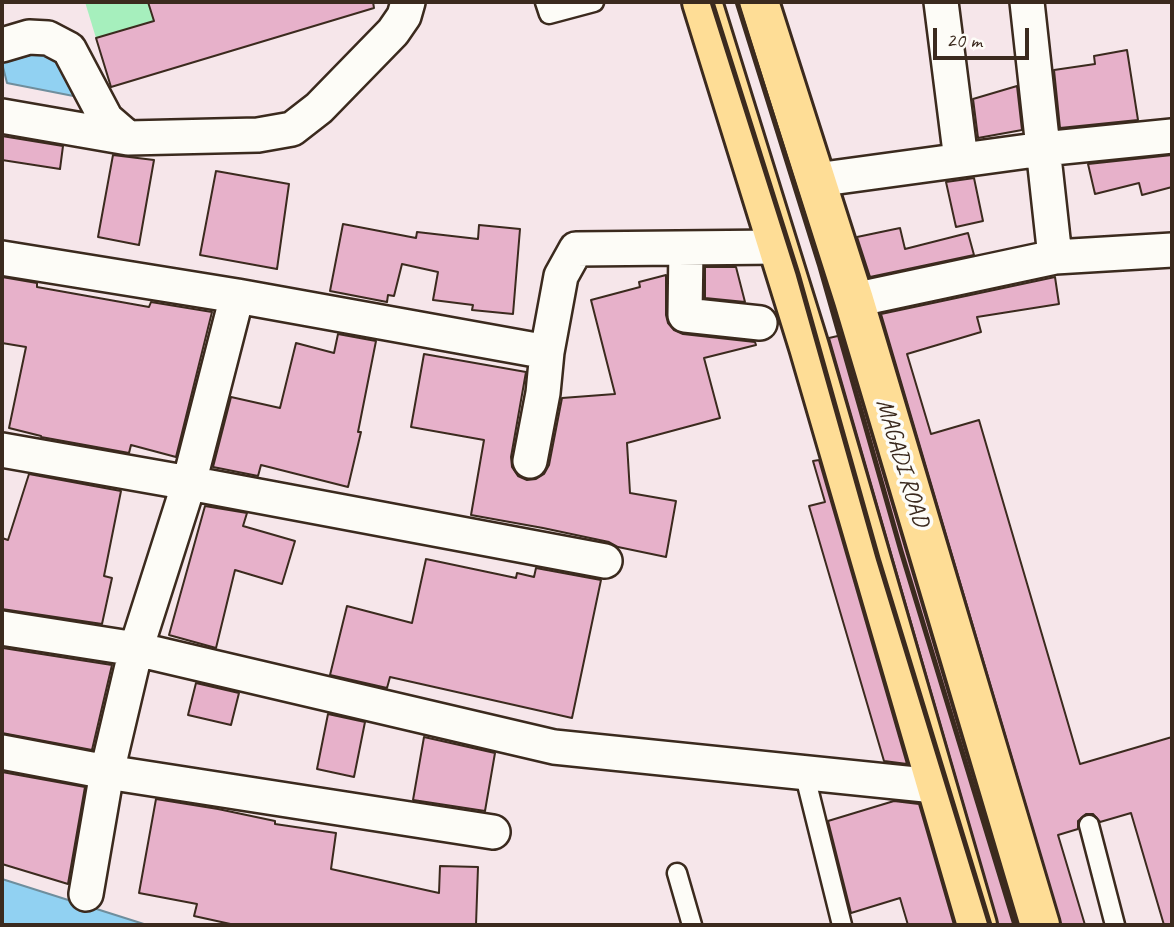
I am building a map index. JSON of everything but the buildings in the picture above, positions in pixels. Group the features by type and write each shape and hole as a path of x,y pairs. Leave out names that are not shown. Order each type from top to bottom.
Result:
{"main road":[{"path":"702,2 779,247 977,925"},
{"name":"MAGADI ROAD","path":"759,2 854,300 1040,925"}],"street":[{"path":"2,116 128,138 258,135 292,129 319,107 393,32 404,16 408,2"},
{"path":"941,2 961,160"},
{"path":"1027,2 1055,257"},
{"path":"2,45 29,37 48,38 69,49 106,119 128,138"},
{"path":"816,180 1043,149 1172,136"},
{"path":"530,461 561,275 576,249 779,247"},
{"path":"686,248 685,315 760,323"},
{"path":"854,300 1055,257 1172,250"},
{"path":"2,258 237,296 547,352"},
{"path":"86,894 107,772 136,649 189,483 237,296"},
{"path":"2,450 605,561"},
{"path":"2,628 136,649 555,747 935,786"},
{"path":"2,752 107,772 494,832"}],"lane":[{"path":"545,2 549,14 594,2"},
{"path":"804,772 842,925"},
{"path":"1089,825 1115,925"},
{"path":"677,873 692,925"}],"green space":[{"path":"85,2 148,2 154,21 96,38"}],"water":[{"path":"84,40 99,101 7,83 2,63"},
{"path":"2,879 147,925 2,925"}],"railway":[{"path":"712,2 798,274 878,558 990,925"},
{"path":"737,2 820,267 901,551 1015,925"}]}
